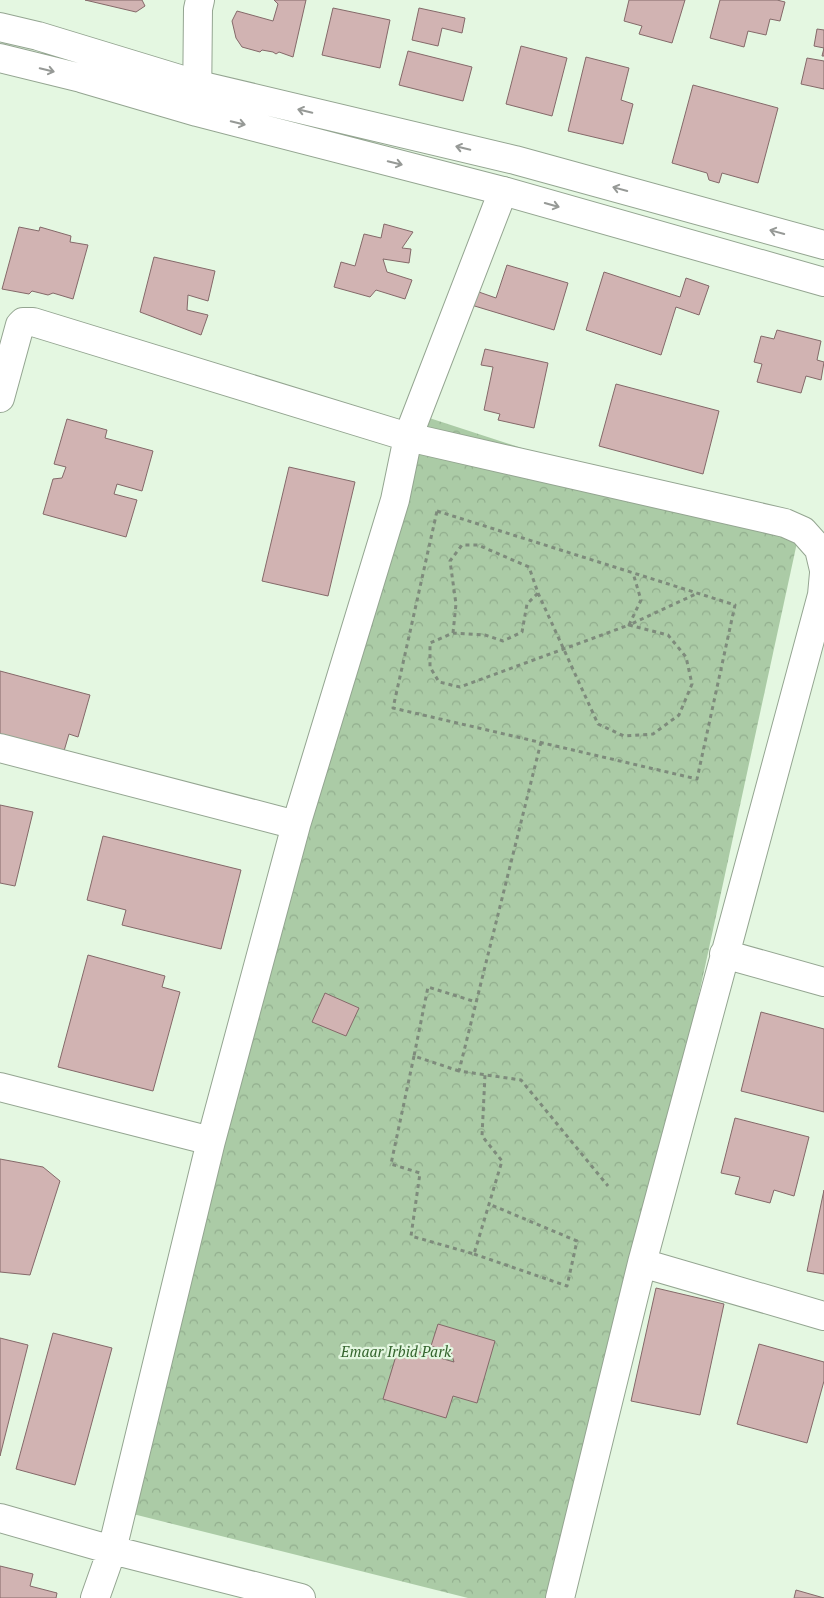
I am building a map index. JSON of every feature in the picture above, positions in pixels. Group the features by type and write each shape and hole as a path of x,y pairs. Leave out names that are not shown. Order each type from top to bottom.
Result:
{"street":[{"path":"197,112 199,86 198,9 200,0"},
{"path":"0,27 38,36 199,86 515,160 824,245"},
{"path":"0,58 80,78 197,112 503,190 824,282"},
{"path":"95,1598 112,1550 211,1141 296,826 395,500 408,437 503,190"},
{"path":"0,398 20,325 28,321 408,437 785,523 803,531 820,549 824,571 822,595 642,1263 560,1598"},
{"path":"0,748 296,826"},
{"path":"724,954 824,982"},
{"path":"0,1087 211,1141"},
{"path":"642,1263 824,1316"},
{"path":"0,1518 112,1550 301,1598"}],"path":[{"path":"437,511 633,573 735,604 698,779 393,708 437,511"},
{"path":"453,633 456,604 450,561 462,545 478,545 529,567 538,593 598,724 624,736 653,734 679,715 692,684 686,657 668,636 629,625"},
{"path":"629,625 641,600 633,573"},
{"path":"538,593 527,604 522,632 503,640 485,635 453,633 430,643 430,668 439,682 460,687 629,625 698,593"},
{"path":"459,1071 541,742"},
{"path":"476,1002 428,987 391,1164 420,1173 411,1236 474,1254 567,1286 577,1241 489,1204"},
{"path":"414,1056 459,1071 521,1080 608,1186"},
{"path":"474,1254 502,1161 482,1136 484,1075"}],"green space":[{"name":"Emaar Irbid Park","path":"414,413 798,538 568,1598 468,1598 125,1512"}],"building":[{"path":"85,0 142,0 145,6 136,12"},
{"path":"274,0 306,0 293,57 279,52 276,54 262,50 260,52 242,47 236,38 232,21 237,11 273,21 278,4"},
{"path":"629,0 685,0 672,43 639,34 642,26 624,21"},
{"path":"720,0 777,0 785,2 780,21 770,19 766,35 748,31 744,47 710,38"},
{"path":"333,8 390,20 380,68 322,55"},
{"path":"419,8 465,18 462,33 442,28 438,46 412,40"},
{"path":"817,29 824,30 824,48 814,46"},
{"path":"521,46 567,58 552,116 506,104"},
{"path":"408,51 472,67 463,101 399,85"},
{"path":"586,57 629,68 621,100 633,104 623,144 568,131"},
{"path":"807,58 824,61 824,89 801,84"},
{"path":"693,85 778,108 758,183 722,173 719,183 709,180 707,173 672,163"},
{"path":"384,224 413,232 402,248 411,249 409,263 383,259 387,272 412,280 405,299 376,290 370,297 334,287 341,262 355,266 364,234 381,238"},
{"path":"19,227 39,231 40,227 71,236 70,242 88,245 73,299 53,293 48,295 32,291 29,294 2,289"},
{"path":"154,257 215,271 208,301 188,295 187,310 208,315 201,335 140,312"},
{"path":"507,265 568,283 554,330 468,304 476,291 496,298"},
{"path":"604,272 680,297 686,278 709,286 699,315 676,307 661,355 586,330"},
{"path":"777,330 821,341 817,360 824,362 821,380 806,376 801,393 757,382 762,364 754,362 761,336 774,339"},
{"path":"485,349 548,363 534,428 498,420 500,414 484,410 493,367 481,365"},
{"path":"616,384 719,411 703,474 599,446"},
{"path":"67,419 107,430 105,438 153,451 142,491 117,484 114,494 137,500 126,537 43,514 53,479 62,478 66,467 54,464"},
{"path":"289,467 355,482 328,596 262,581"},
{"path":"0,671 90,695 78,737 69,734 64,751 0,741"},
{"path":"0,805 33,812 15,886 0,883"},
{"path":"103,836 241,870 221,949 122,925 126,910 87,900"},
{"path":"88,955 165,976 162,987 180,992 153,1091 58,1067"},
{"path":"325,993 359,1008 346,1036 312,1022"},
{"path":"761,1012 824,1029 824,1112 741,1091"},
{"path":"735,1118 809,1137 794,1196 774,1190 770,1203 735,1194 740,1177 721,1173"},
{"path":"0,1159 43,1167 60,1181 30,1275 0,1272"},
{"path":"824,1190 824,1274 807,1271"},
{"path":"656,1288 724,1304 700,1415 631,1401"},
{"path":"438,1324 495,1341 477,1403 453,1396 446,1418 383,1399 399,1346 454,1362 451,1352 431,1346"},
{"path":"53,1333 112,1348 75,1485 16,1469"},
{"path":"0,1338 28,1345 0,1456"},
{"path":"759,1344 824,1362 824,1381 807,1443 737,1424"},
{"path":"0,1566 33,1574 30,1586 57,1593 56,1598 0,1598"},
{"path":"796,1590 824,1598 794,1598"}]}
